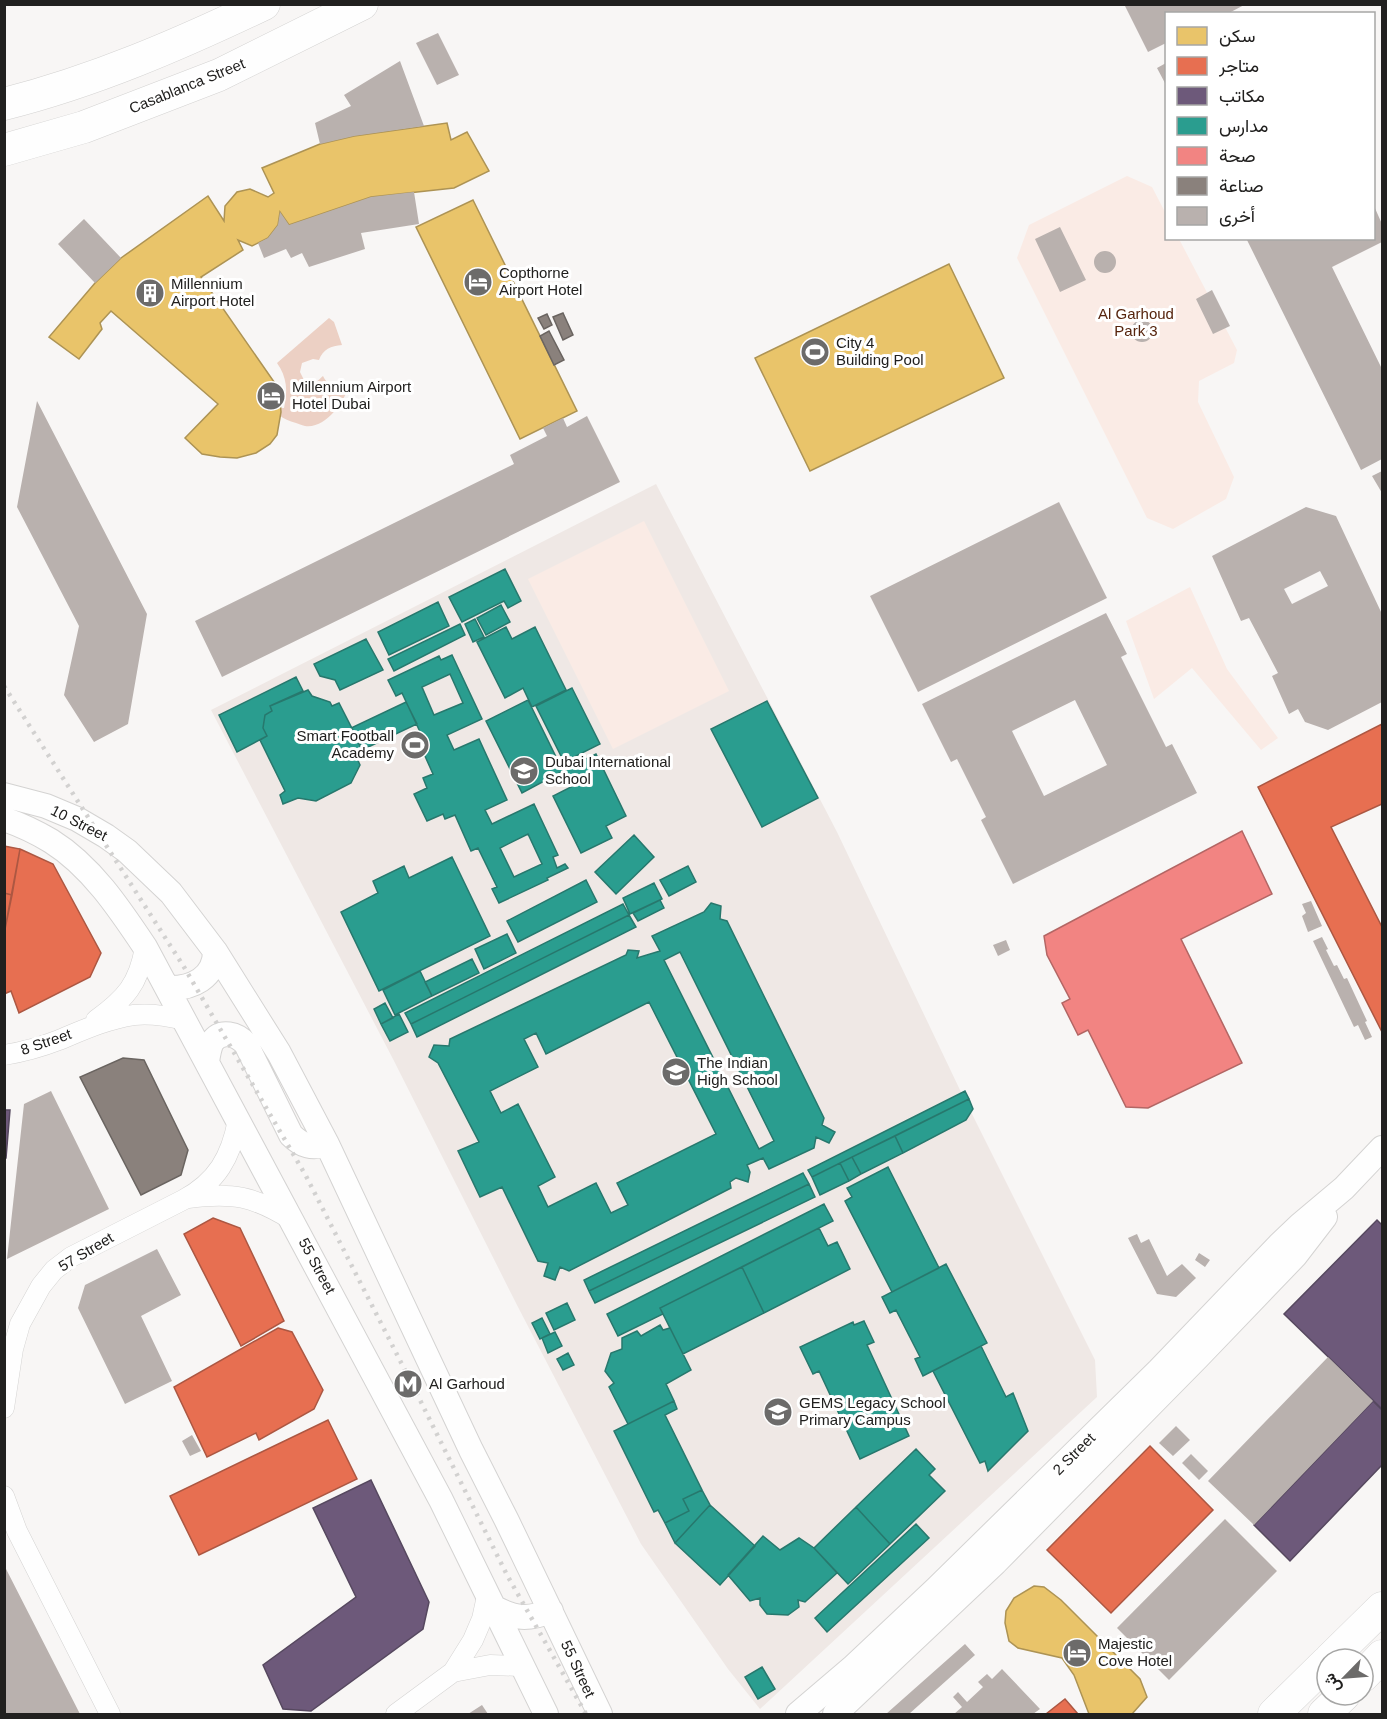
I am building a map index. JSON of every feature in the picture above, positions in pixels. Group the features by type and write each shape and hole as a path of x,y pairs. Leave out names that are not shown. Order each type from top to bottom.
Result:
{"main road":[{"path":"4,104 34,96 189,40 264,4"},
{"name":"Casablanca Street","path":"4,150 84,127 219,75 362,4"},
{"path":"1342,1647 1383,1608"},
{"path":"1274,1714 1315,1674"}],"street":[{"name":"10 Street","path":"4,795 77,819 106,836 146,867"},
{"name":"10 Street","path":"4,819 53,842"},
{"name":"55 Street","path":"53,842 99,883 119,907 145,947 441,1500 546,1714"},
{"name":"55 Street","path":"146,867 171,893 215,951 279,1053 327,1144 471,1449 600,1714"},
{"name":"8 Street","path":"4,1055 24,1052 57,1041 86,1027 114,1007 127,995 136,980 145,947"},
{"path":"167,988 191,986 202,980 215,959 215,951"},
{"name":"8 Street","path":"86,1027 135,1015 152,1014 185,1020"},
{"path":"207,1062 212,1043 217,1037 233,1034 240,1038 246,1044 291,1135 298,1142 308,1146 318,1147 327,1144"},
{"name":"57 Street","path":"4,1408 13,1349 20,1324 41,1286 54,1270 71,1257 188,1198 200,1189 215,1176 227,1159 235,1140 238,1120"},
{"name":"2 Street","path":"798,1714 852,1668 944,1582 1159,1370 1279,1245 1344,1188 1383,1148"},
{"name":"2 Street","path":"835,1714 995,1563 1198,1358 1295,1256 1344,1188"},
{"name":"57 Street","path":"188,1198 229,1195 252,1199 292,1220"},
{"path":"4,1496 17,1531 110,1714"},
{"path":"396,1714 453,1672 473,1640 490,1602 507,1614 522,1617 537,1617 551,1611"},
{"path":"453,1672 490,1665 521,1666"}],"shaded area":[{"path":"329,318 334,322 342,345 328,349 319,360 313,359 302,363 300,372 305,382 314,383 323,376 328,383 334,386 350,384 339,406 327,419 313,426 305,426 279,415 279,408 284,408 286,390 285,379 277,363"},
{"path":"656,484 837,832 960,1090 1095,1360 1097,1397 760,1709 728,1669 641,1544 393,1059 211,710"}],"green space":[{"name":"Al Garhoud Park 3","path":"1127,176 1152,187 1165,212 1165,240 1180,240 1237,350 1234,363 1199,381 1198,402 1234,477 1226,499 1173,529 1147,518 1017,258 1029,225"},
{"path":"644,521 729,691 613,749 528,579"},
{"path":"1190,587 1227,669 1278,738 1261,750 1192,668 1154,699 1126,621"}],"building: سكن":[{"name":"Millennium Airport Hotel","path":"447,123 451,140 467,132 489,171 454,188 371,197 289,225 280,212 278,225 268,238 252,246 238,240 243,250 201,277 279,389 281,412 277,435 270,444 256,453 237,458 202,454 185,438 218,404 111,311 100,323 102,329 79,359 49,337 95,283 121,258 208,196 224,221 225,206 237,192 250,189 268,197 274,193 262,168 320,144 354,136"},
{"name":"Copthorne Airport Hotel","path":"473,200 577,411 520,439 416,227"},
{"path":"949,264 1004,378 810,471 755,358"},
{"name":"Majestic Cove Hotel","path":"1034,1586 1044,1587 1061,1600 1140,1679 1147,1697 1132,1714 1089,1714 1074,1675 1062,1658 1018,1648 1009,1641 1005,1623 1006,1611 1014,1598"}],"building: متاجر":[{"path":"1382,724 1382,804 1331,827 1382,927 1382,1032 1258,787"},
{"path":"4,846 20,849 12,895 4,893"},
{"path":"20,849 53,864 101,953 90,977 19,1013 11,991 4,994 4,934"},
{"path":"4,893 12,895 4,934"},
{"path":"213,1218 240,1228 284,1321 241,1346 184,1234"},
{"path":"278,1328 292,1332 323,1390 314,1409 259,1440 256,1433 207,1457 174,1387"},
{"path":"328,1420 357,1479 199,1555 170,1496"},
{"path":"1150,1446 1213,1510 1111,1613 1047,1550"},
{"path":"1065,1699 1078,1714 1046,1714"}],"building: مكاتب":[{"path":"4,1110 10,1110 6,1158 4,1158"},
{"path":"1377,1220 1382,1225 1382,1409 1284,1314"},
{"path":"1373,1401 1382,1410 1382,1465 1290,1561 1254,1525"},
{"path":"371,1480 429,1602 423,1629 311,1711 283,1709 263,1665 356,1597 313,1508"}],"building: مدارس":[{"path":"505,569 521,601 508,608 504,601 462,622 449,597"},
{"path":"438,602 449,626 389,655 378,632"},
{"path":"501,605 510,622 486,635 477,618"},
{"path":"475,619 484,637 473,642 465,624"},
{"path":"460,624 465,635 394,671 388,659"},
{"path":"506,627 512,639 535,627 566,690 532,707 523,688 505,698 477,642"},
{"path":"366,639 383,670 340,690 335,680 320,676 314,664"},
{"path":"452,655 482,719 447,735 454,750 479,739 507,800 485,810 492,824 534,804 558,855 553,857 557,868 565,864 568,868 499,903 492,889 497,887 478,848 471,851 455,815 445,819 443,814 427,821 414,794 427,788 423,778 433,774 416,736 421,734 402,693 396,696 388,680 439,656 441,660","holes":["450,674 463,703 434,715 422,687","528,834 542,864 514,877 500,848"]},
{"path":"296,677 303,691 270,706 272,711 265,715 263,728 267,736 237,752 219,715"},
{"path":"572,688 600,744 564,762 536,706"},
{"path":"308,690 312,696 330,702 332,706 339,703 364,752 356,756 360,765 351,783 316,801 298,798 283,804 280,795 285,791 260,740 267,736 263,728 265,715 272,711 270,706"},
{"path":"528,700 563,771 522,793 486,721"},
{"path":"767,701 818,798 762,827 711,729"},
{"path":"406,702 417,724 362,750 351,728"},
{"path":"596,754 626,816 606,826 612,838 581,853 553,796 573,786 565,769"},
{"path":"634,835 654,857 616,894 595,872"},
{"path":"452,857 490,936 379,991 341,912 378,893 373,881 404,866 409,878"},
{"path":"688,866 696,882 669,896 660,880"},
{"path":"586,880 597,902 518,942 507,921"},
{"path":"654,883 662,899 630,914 623,898"},
{"path":"660,900 664,908 638,921 633,913"},
{"path":"711,903 721,906 720,919 727,921 824,1118 822,1125 835,1132 829,1143 816,1137 814,1148 769,1169 763,1158 747,1165 750,1172 748,1182 736,1178 730,1182 731,1188 569,1271 560,1267 555,1280 544,1276 548,1263 538,1261 502,1187 480,1197 458,1151 479,1142 438,1063 429,1057 434,1045 449,1046 450,1039 626,955 628,950 639,951 637,958 660,951 652,936 704,912","holes":["680,952 774,1141 759,1149 664,960","649,1002 716,1134 617,1183 628,1205 611,1213 596,1183 548,1207 538,1186 555,1177 518,1104 501,1113 490,1091 538,1067 524,1039 536,1033 546,1054"]},
{"path":"623,904 629,915 411,1024 405,1013"},
{"path":"629,915 636,927 417,1037 411,1024"},
{"path":"507,934 516,953 484,969 475,949"},
{"path":"472,959 479,973 432,996 425,982"},
{"path":"420,971 432,996 395,1015 383,990"},
{"path":"385,1003 393,1018 381,1024 374,1009"},
{"path":"399,1014 408,1032 390,1041 381,1024"},
{"path":"965,1091 969,1099 812,1177 808,1170"},
{"path":"969,1099 973,1109 966,1120 903,1153 895,1136"},
{"path":"895,1136 903,1153 861,1174 852,1157"},
{"path":"852,1157 861,1174 849,1181 840,1163"},
{"path":"840,1163 849,1181 820,1195 812,1177"},
{"path":"888,1167 939,1268 892,1292 845,1201 852,1197 847,1188"},
{"path":"803,1173 809,1184 589,1291 584,1280"},
{"path":"809,1184 815,1197 595,1303 589,1291"},
{"path":"824,1204 833,1221 660,1308 663,1314 618,1336 607,1314"},
{"path":"819,1228 828,1246 837,1242 850,1269 764,1313 742,1267"},
{"path":"946,1264 987,1343 923,1376 915,1359 920,1357 896,1310 890,1313 882,1297"},
{"path":"742,1267 764,1313 683,1354 660,1308"},
{"path":"567,1303 575,1320 554,1330 546,1313"},
{"path":"542,1318 550,1334 540,1339 532,1323"},
{"path":"864,1321 874,1342 867,1345 909,1436 860,1459 819,1371 813,1374 800,1347 853,1322 854,1325"},
{"path":"660,1325 663,1330 670,1328 691,1370 666,1384 674,1401 628,1424 609,1387 614,1383 605,1371 611,1353 622,1349 622,1338 637,1331 641,1336"},
{"path":"555,1332 562,1346 548,1353 542,1338"},
{"path":"981,1346 1006,1397 1013,1393 1028,1431 988,1471 985,1461 980,1463 933,1371"},
{"path":"568,1353 574,1365 563,1370 557,1359"},
{"path":"674,1401 677,1409 665,1415 702,1490 683,1499 689,1511 665,1523 658,1510 654,1512 614,1431"},
{"path":"916,1449 935,1469 929,1475 945,1491 890,1544 856,1507"},
{"path":"702,1490 710,1505 675,1543 665,1523 689,1511 683,1499"},
{"path":"710,1505 755,1546 720,1585 675,1543"},
{"path":"856,1507 890,1544 848,1584 814,1548"},
{"path":"916,1524 929,1538 827,1632 815,1618"},
{"path":"763,1536 780,1550 799,1538 814,1548 837,1573 805,1602 798,1600 799,1607 788,1615 767,1614 760,1605 760,1598 750,1601 728,1575"},
{"path":"762,1667 775,1689 758,1699 745,1677"}],"building: صحة":[{"path":"1242,831 1272,894 1181,939 1242,1063 1148,1108 1126,1107 1088,1030 1078,1035 1062,1003 1070,999 1047,955 1044,936"}],"building: صناعة":[{"path":"563,313 573,335 563,340 553,317"},
{"path":"547,314 552,325 544,329 538,318"},
{"path":"549,331 564,360 554,365 540,336"},
{"path":"123,1058 144,1060 188,1150 181,1175 141,1195 80,1077"}],"building: أخرى":[{"path":"1124,4 1246,4 1231,12 1165,12 1165,44 1148,52"},
{"path":"438,33 459,75 437,85 416,43"},
{"path":"400,61 424,126 354,136 320,144 315,123 351,106 344,95"},
{"path":"1165,64 1165,83 1157,68"},
{"path":"414,192 419,224 361,233 365,249 309,267 302,253 291,258 286,249 264,258 258,243 268,238 278,225 280,212 289,225 371,197"},
{"path":"1375,208 1382,224 1382,242 1332,267 1382,369 1382,459 1361,470 1247,240 1375,240"},
{"path":"84,219 121,258 95,283 58,244"},
{"path":"1060,227 1086,280 1060,292 1035,239"},
{"path":"1105,251 1113,254 1116,262 1113,270 1105,273 1097,270 1094,262 1097,254"},
{"path":"1212,290 1230,326 1213,334 1196,299"},
{"path":"1142,320 1150,323 1153,331 1150,339 1142,342 1134,339 1131,331 1134,323"},
{"path":"37,401 147,614 128,724 94,742 64,695 79,626 17,507"},
{"path":"587,416 620,482 222,677 195,621 514,464 510,455 547,436 543,428 563,418 567,427"},
{"path":"1382,471 1382,493 1372,476"},
{"path":"1059,502 1107,598 918,692 870,596"},
{"path":"1306,507 1336,516 1382,614 1382,702 1328,730 1305,722 1298,709 1289,714 1272,676 1278,673 1249,618 1241,621 1212,556","holes":["1320,571 1328,586 1292,604 1284,589"]},
{"path":"1106,613 1127,654 1121,657 1166,747 1172,744 1197,793 1013,884 981,820 986,817 957,759 951,762 922,704","holes":["1075,700 1107,765 1044,796 1012,731"]},
{"path":"1311,901 1322,926 1308,932 1302,916 1306,913 1302,904"},
{"path":"1322,937 1334,966 1337,965 1344,979 1347,978 1372,1037 1365,1040 1358,1025 1354,1027 1313,941"},
{"path":"1006,940 1010,950 998,956 993,945"},
{"path":"51,1091 109,1209 7,1259 24,1104"},
{"path":"1137,1234 1141,1243 1149,1239 1167,1276 1182,1264 1196,1278 1176,1297 1157,1294 1128,1238"},
{"path":"157,1249 181,1295 141,1316 172,1381 125,1404 78,1308 85,1285"},
{"path":"1199,1253 1210,1260 1205,1267 1195,1260"},
{"path":"1328,1357 1373,1401 1254,1525 1208,1481"},
{"path":"1176,1426 1190,1440 1173,1456 1159,1443"},
{"path":"192,1435 201,1451 190,1456 182,1441"},
{"path":"1191,1454 1208,1471 1199,1480 1182,1463"},
{"path":"1225,1519 1277,1571 1169,1680 1117,1628"},
{"path":"4,1565 80,1714 4,1714"},
{"path":"965,1644 975,1655 909,1714 886,1714"},
{"path":"1002,1669 1040,1709 1033,1714 954,1714 962,1707 953,1697 958,1692 967,1702 983,1687 978,1682 987,1674 992,1679"},
{"path":"482,1705 488,1714 468,1714"}],"railway":[{"path":"4,686 184,967 306,1176 507,1575 586,1714"}],"place":[{"name":"Copthorne Airport Hotel","path":"478,282"},
{"name":"Millennium Airport Hotel","path":"150,293"},
{"name":"City 4 Building Pool","path":"815,352"},
{"name":"Millennium Airport Hotel Dubai","path":"271,396"},
{"name":"Smart Football Academy","path":"415,745"},
{"name":"Dubai International School","path":"524,771"},
{"name":"The Indian High School","path":"676,1072"},
{"name":"Al Garhoud","path":"408,1384"},
{"name":"GEMS Legacy School Primary Campus","path":"778,1412"},
{"name":"Majestic Cove Hotel","path":"1077,1653"}]}
